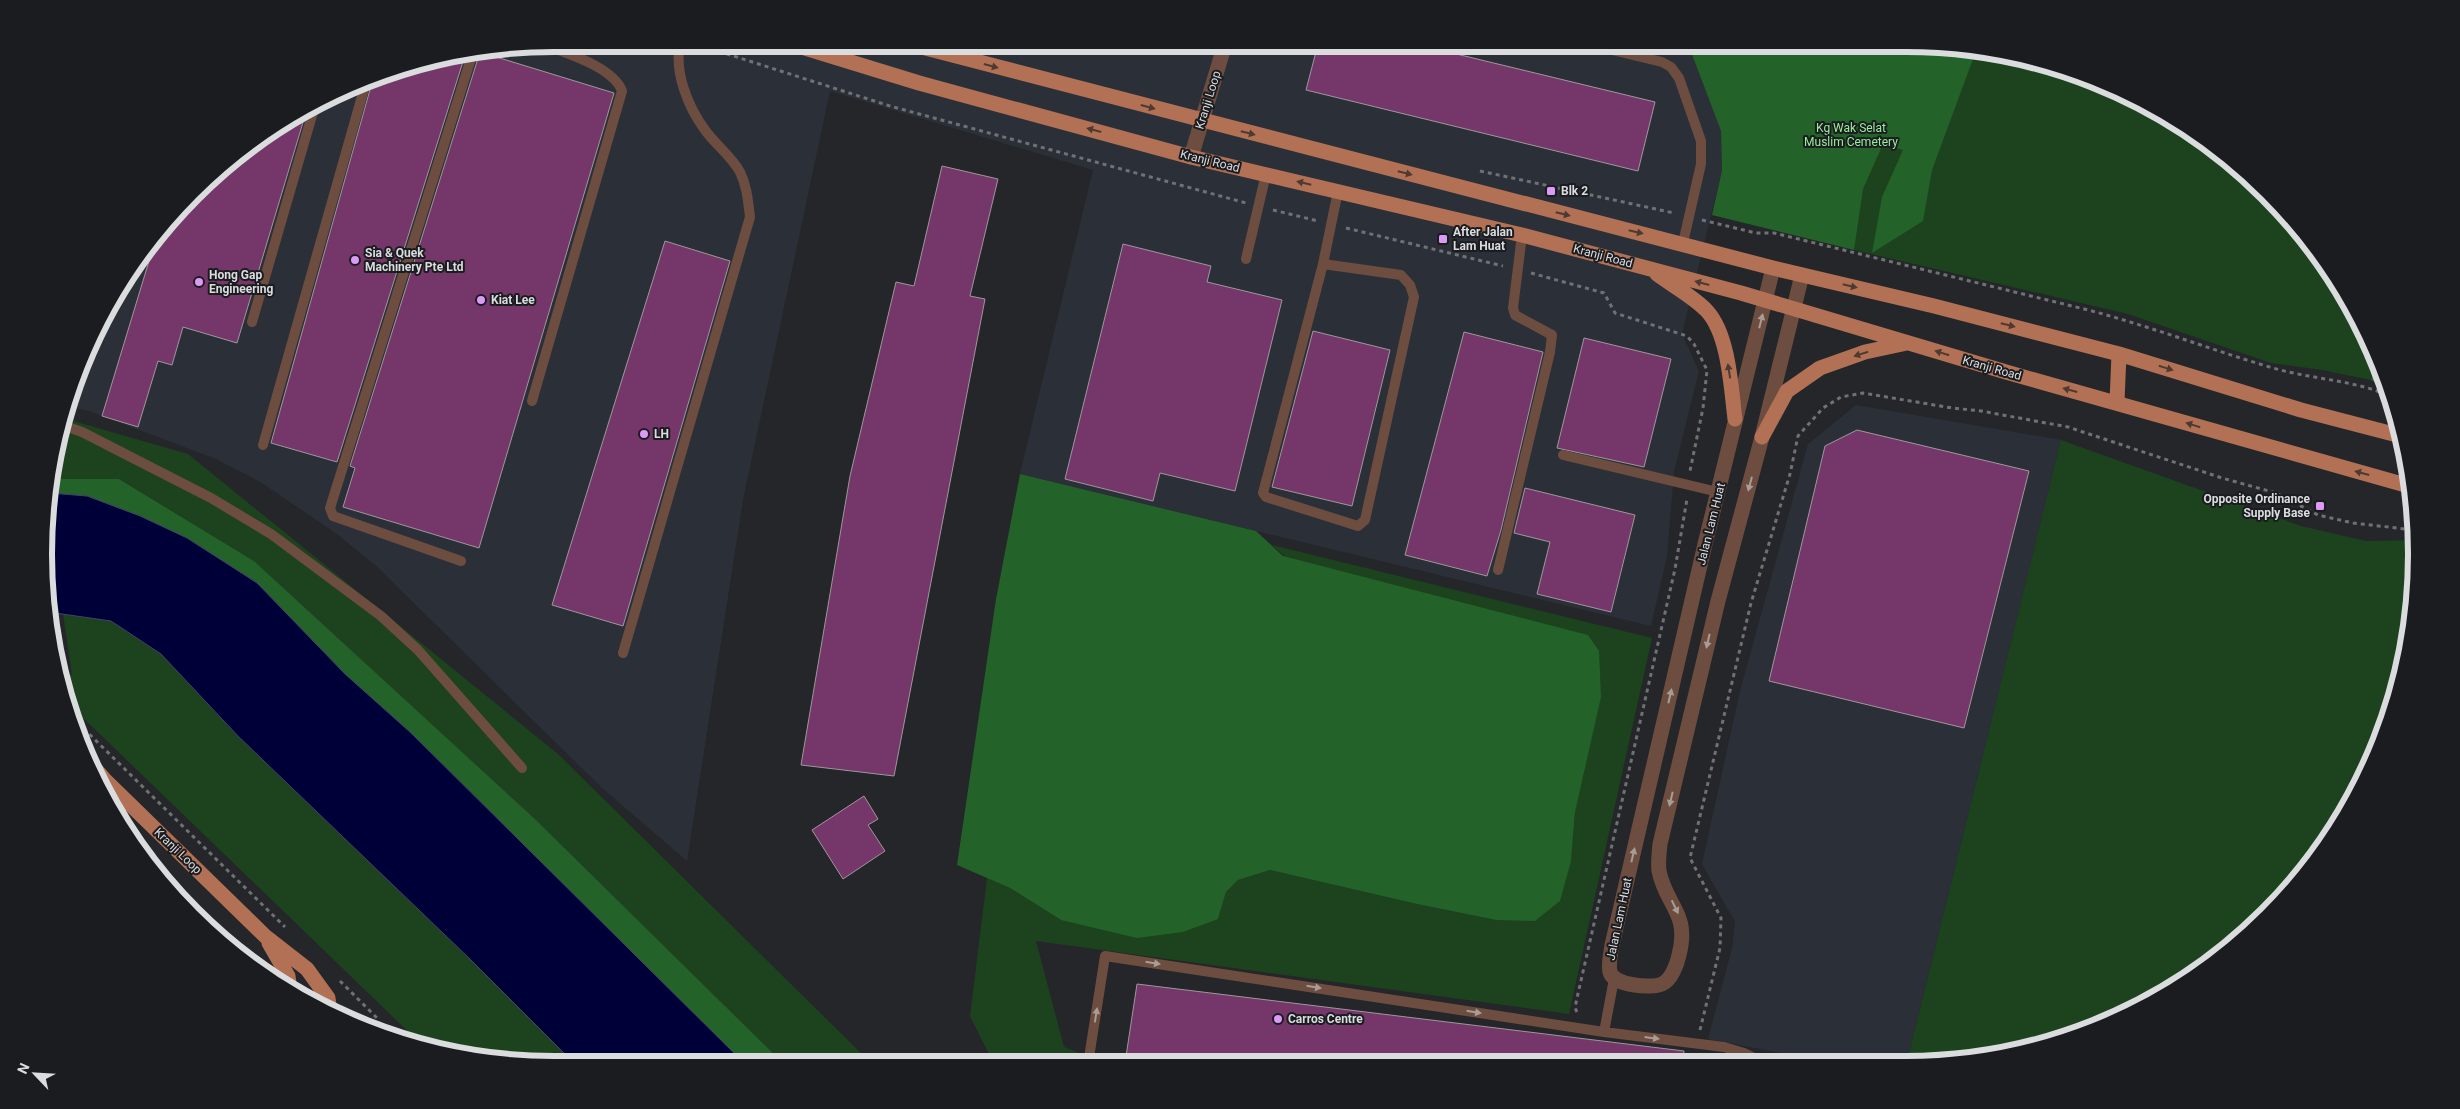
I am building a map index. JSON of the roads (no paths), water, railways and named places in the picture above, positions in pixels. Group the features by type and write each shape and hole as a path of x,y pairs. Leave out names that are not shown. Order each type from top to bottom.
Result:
{"main road":[{"name":"Kranji Road","path":"818,52 919,83 1191,157 1522,235 1649,268 1794,308 2239,439 2402,484"},
{"path":"949,52 1201,121 1683,243 1773,268 1934,306 2119,354 2301,410 2392,434"},
{"path":"1649,268 1706,310 1717,324 1729,367 1735,419"},
{"path":"1762,437 1787,391 1820,368 1865,352 1909,343"},
{"path":"2117,402 2119,354"},
{"name":"Kranji Loop","path":"106,781 266,937 307,969 328,998 329,1003"},
{"name":"Kranji Loop","path":"266,937 289,980"}],"street":[{"name":"Kranji Loop","path":"1191,157 1223,52"},
{"name":"Jalan Lam Huat","path":"1773,268 1735,419 1730,449 1718,492 1612,945 1610,972 1614,979 1650,987 1663,984 1673,972 1679,956 1682,922 1659,870 1660,844 1718,601 1762,437 1802,275"}],"lane":[{"path":"532,401 622,90 619,84 591,63 563,52"},
{"path":"623,653 750,217 747,190 740,171 704,130 686,98 677,58 678,52"},
{"path":"1624,52 1671,66 1679,78 1701,141 1702,164 1683,243"},
{"path":"461,561 333,516 330,508 471,60"},
{"path":"263,445 364,90"},
{"path":"252,322 312,115"},
{"path":"1246,259 1266,174"},
{"path":"1324,264 1401,275 1410,285 1414,297 1364,520 1358,526 1266,497 1263,493 1324,264 1338,191"},
{"path":"1498,570 1550,352 1552,335 1515,315 1513,308 1522,235"},
{"path":"69,428 82,432 211,498 279,540 381,616 412,644 522,768"},
{"path":"1563,455 1718,492"},
{"path":"1089,1056 1105,956 1604,1032 1724,1047 1749,1056"},
{"path":"1604,1032 1614,979"}],"place":[{"name":"Blk 2","path":"1551,191"},
{"name":"After Jalan Lam Huat","path":"1443,239"},
{"name":"Sia & Quek Machinery Pte Ltd","path":"355,260"},
{"name":"Hong Gap Engineering","path":"199,282"},
{"name":"Kiat Lee","path":"481,300"},
{"name":"LH","path":"644,434"},
{"name":"Opposite Ordinance Supply Base","path":"2320,506"},
{"name":"Carros Centre","path":"1278,1019"}],"park label":[{"name":"Kg Wak Selat Muslim Cemetery","path":"1851,135"}]}
